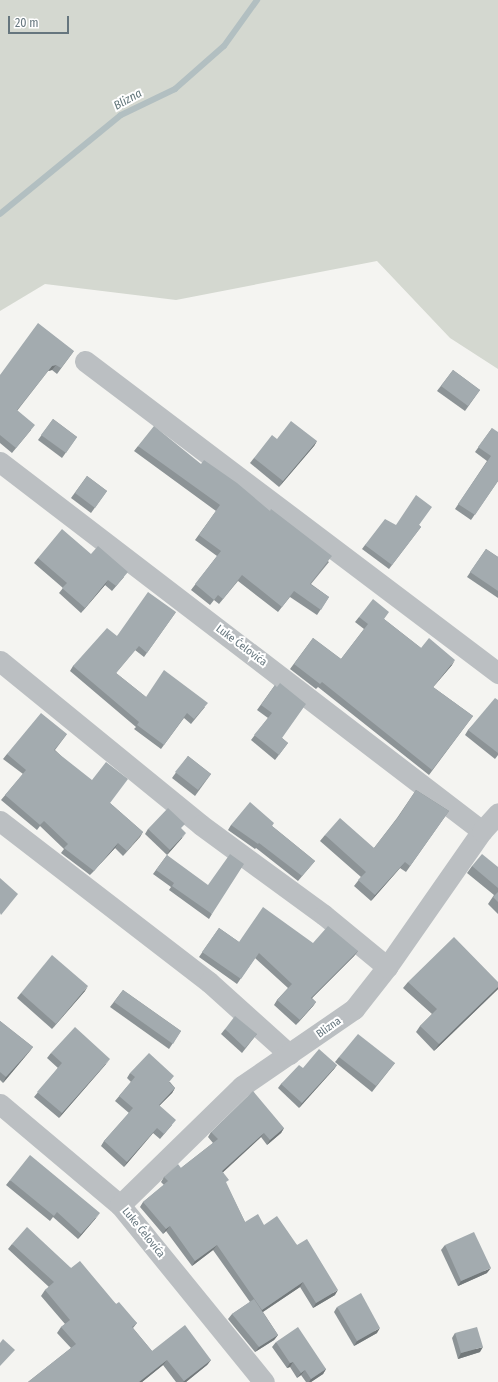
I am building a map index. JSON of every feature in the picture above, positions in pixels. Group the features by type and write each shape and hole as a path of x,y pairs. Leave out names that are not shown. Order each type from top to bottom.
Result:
{"street":[{"path":"85,361 498,673"},
{"name":"Luke Ćelovića","path":"0,462 482,831"},
{"path":"0,661 201,825 324,915 387,967"},
{"name":"Blizna","path":"120,1205 242,1086 354,1009 387,967 482,831 498,813"},
{"path":"0,821 209,982 289,1054"},
{"name":"Luke Ćelovića","path":"0,1104 120,1205 264,1382"}],"shaded area":[{"path":"0,0 498,0 498,369 450,338 377,261 176,300 45,284 0,311"}],"building":[{"path":"38,323 74,351 61,368 56,365 52,366 17,410 35,425 16,448 0,435 0,375"},
{"path":"453,370 480,390 468,406 441,386"},
{"path":"53,419 77,437 66,453 41,435"},
{"path":"291,421 317,441 283,481 254,458 272,435 277,439"},
{"path":"154,426 201,464 204,460 237,483 270,511 271,509 332,556 310,584 329,597 321,610 294,591 282,607 242,575 223,599 218,595 214,600 195,584 221,551 199,535 220,505 138,446"},
{"path":"492,428 498,432 498,481 475,515 458,504 491,456 478,447"},
{"path":"87,476 107,491 95,508 75,493"},
{"path":"416,495 432,507 419,525 421,527 392,565 365,545 385,519 396,525"},
{"path":"62,529 91,554 98,546 128,572 116,586 108,580 85,608 62,588 67,583 38,558"},
{"path":"486,549 498,557 498,591 470,572"},
{"path":"148,592 176,612 147,653 139,646 116,673 146,697 164,670 208,703 194,719 187,713 164,745 137,725 139,722 73,666 107,628 117,636"},
{"path":"373,599 389,612 384,619 421,648 429,638 455,660 433,687 473,716 432,770 322,682 320,684 294,664 313,638 341,659 368,624 359,617"},
{"path":"280,683 306,704 282,738 288,743 279,755 254,735 272,713 261,705 275,685 277,687"},
{"path":"495,698 498,700 498,753 468,730"},
{"path":"41,713 67,734 54,750 92,780 106,762 128,779 110,803 143,832 127,851 118,843 94,871 64,848 68,844 44,821 40,825 5,795 26,770 7,754"},
{"path":"188,756 211,774 198,790 175,772"},
{"path":"416,790 449,811 410,866 405,862 375,895 358,880 366,872 325,835 340,818 374,848 399,816"},
{"path":"250,802 274,823 272,826 315,861 302,876 259,843 258,844 231,825"},
{"path":"168,808 185,824 181,828 186,833 170,850 148,829"},
{"path":"230,854 244,864 212,914 172,886 174,883 156,870 167,855 208,885"},
{"path":"482,854 498,867 498,888 472,866"},
{"path":"0,878 18,894 1,915 0,913"},
{"path":"498,892 498,902 493,897"},
{"path":"263,907 313,943 328,926 358,951 311,998 316,1002 300,1020 277,1000 292,984 259,953 241,979 202,952 219,928 239,942"},
{"path":"454,937 498,982 498,987 439,1044 420,1026 437,1009 408,982"},
{"path":"52,955 88,986 56,1024 21,993"},
{"path":"123,990 181,1031 173,1044 114,1002"},
{"path":"235,1016 257,1034 245,1048 225,1029"},
{"path":"0,1021 33,1047 6,1077 0,1072"},
{"path":"75,1027 110,1059 62,1113 37,1092 62,1063 51,1053"},
{"path":"358,1034 395,1063 376,1086 339,1057"},
{"path":"319,1049 337,1065 302,1103 281,1084 299,1065 303,1068"},
{"path":"149,1053 174,1076 169,1082 175,1088 159,1105 176,1120 164,1134 157,1128 127,1162 104,1141 133,1108 119,1096 135,1077 130,1073"},
{"path":"253,1091 284,1128 270,1140 264,1133 222,1171 229,1180 226,1182 245,1222 258,1214 264,1225 277,1216 297,1245 307,1239 338,1290 316,1303 303,1282 262,1310 217,1245 195,1261 170,1226 166,1229 143,1202 168,1181 164,1177 178,1164 181,1168 218,1139 211,1132"},
{"path":"30,1155 100,1213 81,1234 57,1212 54,1216 10,1180"},
{"path":"27,1227 71,1268 80,1261 116,1304 119,1302 137,1323 132,1327 152,1351 185,1325 211,1360 184,1381 167,1360 139,1382 28,1382 76,1344 61,1327 70,1320 45,1290 54,1282 12,1244"},
{"path":"474,1232 491,1268 461,1281 445,1245"},
{"path":"361,1293 380,1328 357,1341 337,1307"},
{"path":"254,1299 278,1335 259,1347 232,1314"},
{"path":"298,1327 326,1369 311,1379 305,1370 301,1373 293,1362 290,1363 276,1342"},
{"path":"477,1327 483,1347 461,1353 455,1333"},
{"path":"3,1339 15,1350 0,1366 0,1343"}],"waterway":[{"name":"Blizna","path":"0,214 121,115 175,89 224,46 257,0"}]}
